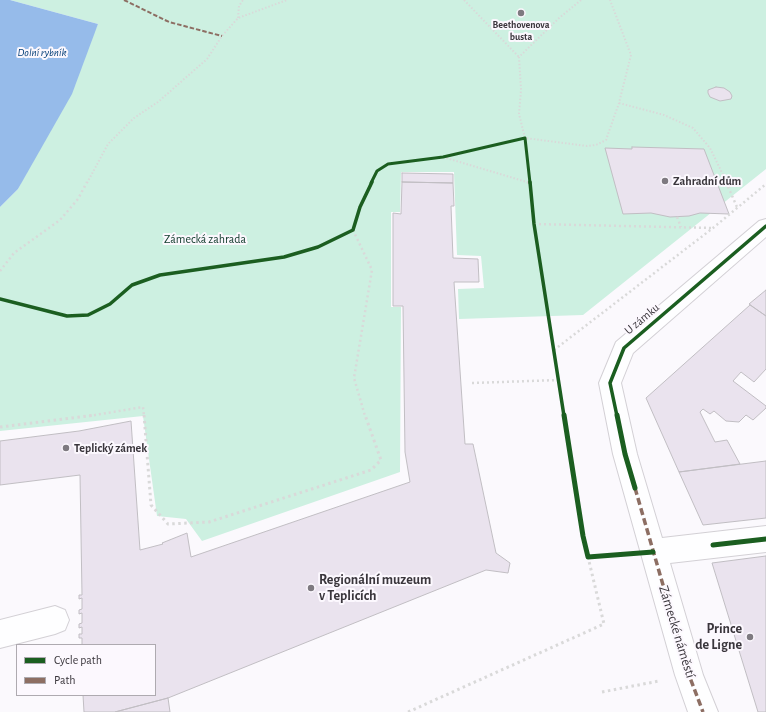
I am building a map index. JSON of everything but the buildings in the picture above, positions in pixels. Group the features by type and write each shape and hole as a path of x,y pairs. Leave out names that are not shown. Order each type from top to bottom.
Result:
{"street":[{"name":"U zámku","path":"653,552 625,454 610,383 624,348 766,226"},
{"path":"653,552 766,538"},
{"name":"Zámecké náměstí","path":"653,552 689,675 703,712"},
{"path":"0,634 55,620"}],"path":[{"path":"238,18 239,6 243,0"},
{"path":"0,270 14,253 60,220 78,199 108,144 134,118 158,102 207,59 222,36 238,18 287,0"},
{"path":"464,0 519,57 521,90 519,114 526,145"},
{"path":"519,57 558,19 581,0"},
{"path":"518,139 525,138 587,146 596,145 606,140 619,103 631,55 610,0"},
{"path":"619,103 664,115 693,128 710,148 717,160 737,207"},
{"path":"435,158 450,155"},
{"path":"443,156 530,184"},
{"path":"529,176 530,190"},
{"path":"554,350 713,228 766,184"},
{"path":"533,217 535,231"},
{"path":"677,217 681,227"},
{"path":"534,224 713,228"},
{"path":"0,427 143,408 151,505 168,524 209,522 371,470 381,460 369,429 354,378 372,270 353,230 354,225"},
{"path":"346,234 353,230"},
{"path":"553,343 556,358"},
{"path":"558,373 560,388"},
{"path":"472,383 559,380"},
{"path":"408,712 604,624 586,550"},
{"path":"588,557 595,557"},
{"path":"602,692 689,675"}],"green space":[{"name":"Zámecká zahrada","path":"10,0 766,0 766,169 583,315 459,319 458,289 484,288 481,256 457,255 454,172 401,172 400,212 391,212 391,307 401,307 400,472 202,541 186,519 157,516 143,416 0,431 0,207 18,189 98,24"}],"water":[{"name":"Dolní rybník","path":"0,0 10,0 98,24 72,94 18,189 0,207"}],"marked path":[{"path":"124,0 169,22 222,36"},
{"path":"635,488 689,675 703,712"}],"cycle path":[{"path":"0,299 67,316 88,315 110,304 132,285 160,275 284,257 318,247 353,230 360,207 377,171 388,164 443,157 525,138 534,224 583,536 588,557 653,552"},
{"path":"635,488 625,454 610,383 624,348 766,226"},
{"path":"713,545 766,539"}],"place":[{"name":"Beethovenova busta","path":"521,13"},
{"name":"Zahradní dům","path":"665,181"},
{"name":"Teplický zámek","path":"66,448"},
{"name":"Regionální muzeum v Teplicích","path":"311,588"},
{"name":"Prince de Ligne","path":"750,637"}]}
